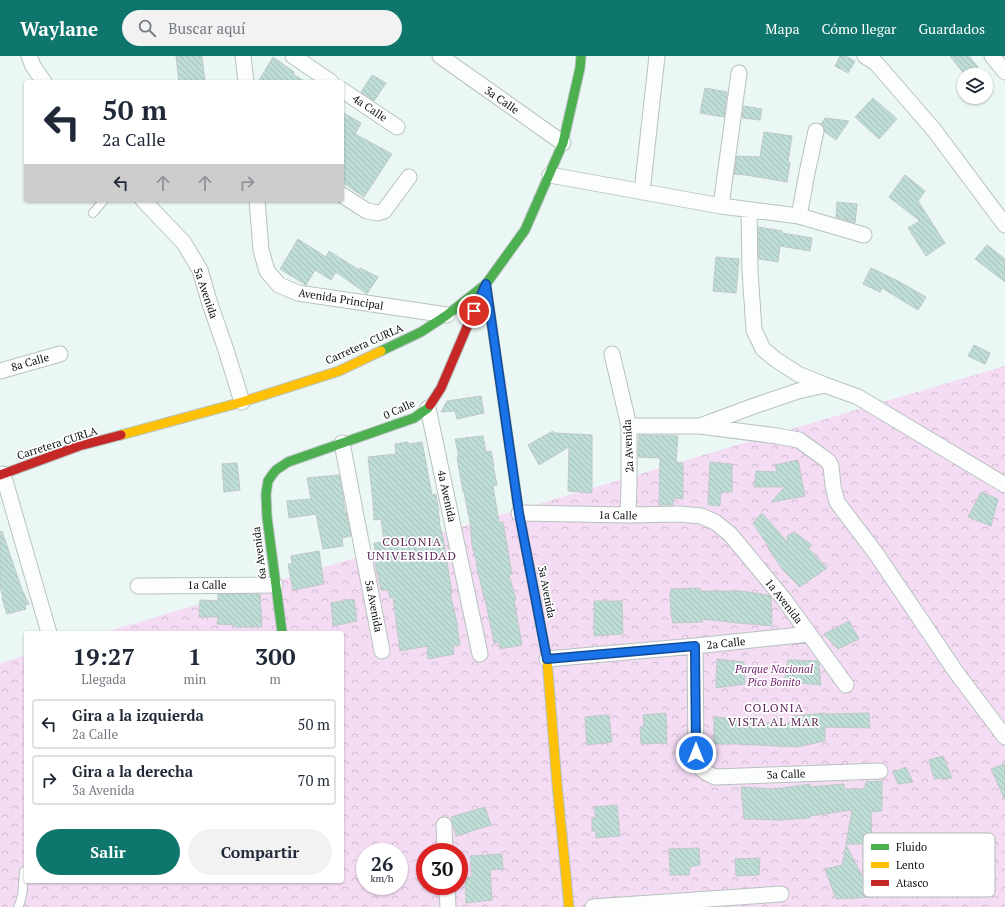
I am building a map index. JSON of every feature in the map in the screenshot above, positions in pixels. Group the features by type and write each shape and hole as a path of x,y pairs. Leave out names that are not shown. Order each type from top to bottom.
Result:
{"street":[{"path":"29,56 33,66 43,80"},
{"path":"243,56 246,80"},
{"path":"293,56 328,80"},
{"name":"3a Calle","path":"440,56 563,143"},
{"name":"Carretera CURLA","path":"1,474 79,446 242,402 339,371 421,332 447,315 486,284 526,230 563,143 580,68 581,56"},
{"path":"642,192 657,56"},
{"path":"865,56 876,63 934,130 1005,225"},
{"path":"992,56 1005,72"},
{"path":"721,206 739,73"},
{"name":"4a Calle","path":"344,91 397,127"},
{"path":"799,216 806,173 816,131"},
{"path":"550,175 721,206 799,216 864,235"},
{"path":"344,196 367,211 378,213 384,211 409,178"},
{"name":"5a Avenida","path":"145,202 184,243 200,270 242,402"},
{"name":"Avenida Principal","path":"257,202 261,250 266,271 279,286 298,293 447,315"},
{"path":"749,210 750,271 754,330 763,349 798,374 858,397 1005,485"},
{"name":"0 Calle","path":"274,471 288,462 414,418 428,408 441,388 486,284"},
{"name":"3a Avenida","path":"486,284 519,513 547,659 569,907"},
{"name":"8a Calle","path":"0,370 60,354"},
{"name":"2a Avenida","path":"612,354 629,426 628,515"},
{"path":"700,426 798,391 825,385"},
{"name":"4a Avenida","path":"428,408 480,654"},
{"path":"629,426 700,426 777,436 799,440 828,461 831,466 832,486 837,502 877,555 956,672 1005,736"},
{"name":"5a Avenida","path":"342,443 382,651"},
{"name":"6a Avenida","path":"274,471 268,481 266,492 275,585 282,631"},
{"path":"1,474 48,631"},
{"name":"1a Calle","path":"519,513 628,515 680,514 701,516 715,522"},
{"name":"1a Avenida","path":"715,522 730,534 783,598 846,685"},
{"name":"1a Calle","path":"138,586 275,585"},
{"name":"2a Calle","path":"547,659 809,634"},
{"name":"3a Calle","path":"695,646 696,753 698,764 703,771 715,777 880,771"},
{"path":"444,825 445,843"},
{"path":"593,907 781,894"},
{"path":"447,895 448,907"}],"lane":[{"path":"93,213 102,202"},
{"path":"18,907 23,888 24,871"}],"green space":[{"name":"Parque Nacional Pico Bonito","path":"1005,366 1005,907 0,907 0,663 24,656 24,883 344,883 344,631 109,631"}],"building":[{"path":"176,56 202,56 205,80 179,80"},
{"path":"840,56 845,56 855,61 848,73 835,66"},
{"path":"950,56 969,56 978,67 977,68 959,68"},
{"path":"273,57 294,72 293,74 302,80 259,80"},
{"path":"372,75 386,83 374,101 361,92"},
{"path":"705,88 727,92 724,117 700,113"},
{"path":"873,98 897,119 879,139 855,117"},
{"path":"744,106 762,109 760,120 742,118"},
{"path":"344,113 361,123 355,134 392,154 364,197 344,183"},
{"path":"825,118 849,121 836,140 825,132 821,124"},
{"path":"764,132 792,136 787,182 734,174 737,156 760,157"},
{"path":"905,175 925,191 918,201 945,243 926,256 908,228 920,221 889,197"},
{"path":"837,202 857,204 855,223 836,217"},
{"path":"758,227 812,238 810,251 780,246 778,262 759,259"},
{"path":"298,239 326,257 329,251 359,270 360,268 378,277 367,294 336,272 331,280 315,270 306,285 280,269"},
{"path":"987,245 1005,259 1005,282 975,259"},
{"path":"716,257 739,259 736,293 713,291"},
{"path":"871,268 926,297 918,310 882,288 880,292 863,284"},
{"path":"974,345 990,353 985,364 968,356"},
{"path":"481,396 484,413 457,419 455,411 441,412 447,401"},
{"path":"553,431 554,433 592,435 592,493 568,491 569,447 539,465 528,445"},
{"path":"639,435 678,436 676,462 683,463 683,499 674,498 673,505 659,505 660,458 638,457"},
{"path":"483,436 486,452 491,451 494,465 497,485 493,486 499,522 503,522 512,574 509,575 516,600 514,600 522,645 500,649 499,642 494,643 485,598 476,564 455,439"},
{"path":"408,442 408,444 422,442 432,495 436,494 439,522 443,537 452,593 450,593 458,627 460,645 453,645 454,654 428,659 427,646 400,651 393,597 390,598 388,590 381,590 376,567 374,543 384,542 381,519 374,520 368,457 396,454 395,444"},
{"path":"798,460 805,496 771,502 785,487 754,487 756,471 777,472 775,465"},
{"path":"710,462 732,464 732,492 721,492 720,506 708,505"},
{"path":"237,463 240,490 224,492 222,464"},
{"path":"339,475 345,512 351,536 342,538 343,546 323,549 316,514 289,518 287,501 311,499 307,478"},
{"path":"981,492 998,499 991,526 968,517"},
{"path":"762,513 788,543 787,536 794,532 812,545 808,548 827,568 800,587 783,570 753,523"},
{"path":"2,531 22,590 29,604 25,605 26,609 7,614 0,586 0,532"},
{"path":"319,551 324,584 293,590 288,564 292,564 291,556"},
{"path":"700,588 701,591 741,591 769,595 771,598 772,626 702,619 703,622 673,623 671,614 671,589"},
{"path":"218,594 260,594 262,627 234,627 234,625 217,624 218,617 199,617 200,600 218,601"},
{"path":"354,599 357,621 333,626 331,603"},
{"path":"594,601 622,601 623,634 594,636"},
{"path":"849,621 859,639 838,649 824,634"},
{"path":"717,659 744,662 745,684 716,688"},
{"path":"788,660 818,661 821,685 784,682"},
{"path":"666,713 667,743 641,744 640,727 644,727 643,715"},
{"path":"825,713 869,713 870,728 825,727 825,741 796,747 714,744 714,717 740,719 740,723 793,723 793,716"},
{"path":"609,715 612,742 587,745 585,717"},
{"path":"943,756 952,778 934,779 929,760"},
{"path":"1005,764 1005,800 991,769"},
{"path":"906,767 913,782 898,784 893,772"},
{"path":"882,781 882,811 871,812 872,833 863,833 863,844 846,844 852,810 810,816 810,818 780,820 744,819 741,787 776,789 810,784 810,787 844,784 844,789 864,789 866,782"},
{"path":"617,805 620,836 596,838 596,831 592,831 592,817 596,818 594,807"},
{"path":"485,807 491,825 456,836 451,817"},
{"path":"846,845 863,878 863,897 873,897 836,899 825,869 842,865"},
{"path":"699,848 700,865 690,867 689,875 670,875 669,849"},
{"path":"502,854 503,869 490,870 492,900 466,903 466,895 468,895 468,877 472,877 470,856"},
{"path":"760,858 759,875 736,876 735,859"}],"traffic: fast":[{"path":"381,351 421,332 447,315 486,284 525,230 563,143 580,68 581,56"},
{"path":"486,284 519,513 530,570"},
{"path":"282,631 267,517 266,494 268,481 276,470 288,462 414,418 430,405"}],"traffic: slow":[{"path":"121,435 242,402 339,371 381,351"},
{"path":"530,570 547,659 569,907"}],"traffic: jam":[{"path":"430,405 441,388 484,287"},
{"path":"0,475 79,446 121,435"}],"district":[{"name":"COLONIA UNIVERSIDAD","path":"412,548"},
{"name":"COLONIA VISTA AL MAR","path":"774,714"}],"route":[{"path":"474,311 486,284 519,513 547,659 695,646 696,753"}]}
